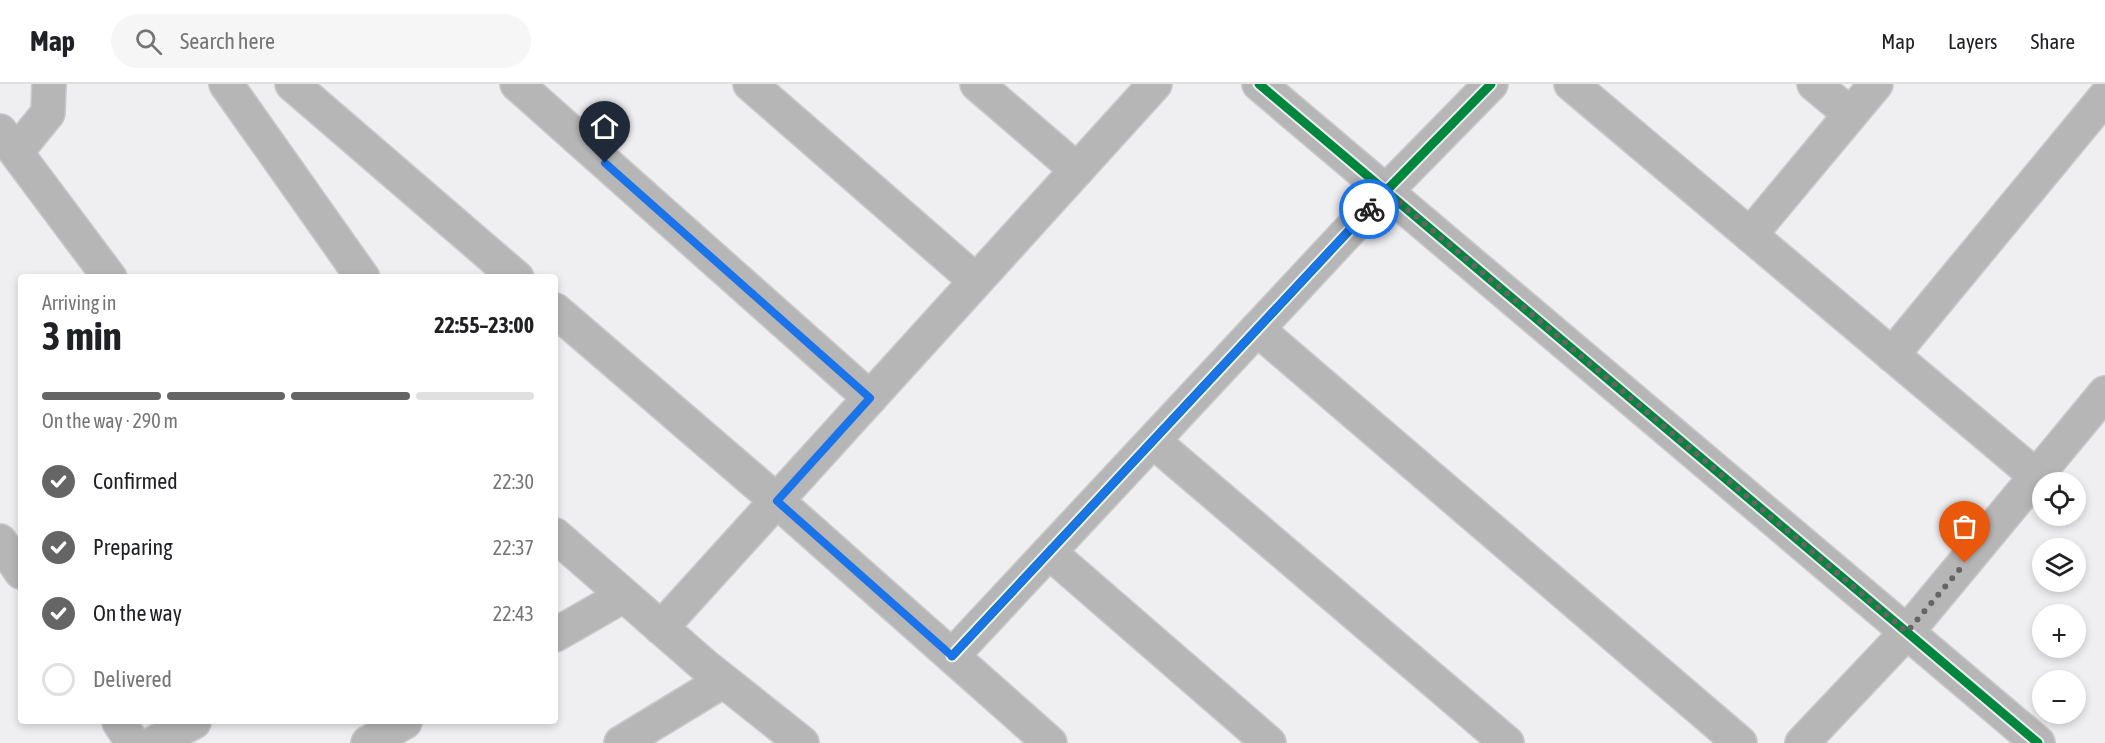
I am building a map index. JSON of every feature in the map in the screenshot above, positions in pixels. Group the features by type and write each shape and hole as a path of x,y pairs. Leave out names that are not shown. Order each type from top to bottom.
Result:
{"street":[{"path":"49,84 48,113 8,141 107,274"},
{"path":"226,84 360,274"},
{"path":"292,84 512,274"},
{"path":"517,84 870,398"},
{"path":"750,84 976,281"},
{"path":"977,84 1077,170"},
{"path":"661,628 1155,84"},
{"path":"1258,84 2038,743"},
{"path":"952,656 1386,191 1491,84"},
{"path":"1570,84 2032,472"},
{"path":"1814,84 1850,114"},
{"path":"1750,235 1876,84"},
{"path":"1892,355 2105,97"},
{"path":"558,313 777,501 1050,743"},
{"path":"1257,329 1740,743"},
{"path":"2040,472 2105,393"},
{"path":"1153,441 1507,743"},
{"path":"1802,743 1907,632 2032,482"},
{"path":"558,538 723,681 802,743"},
{"path":"0,541 18,568"},
{"path":"1049,552 1269,743"},
{"path":"558,633 623,596"},
{"path":"621,743 723,681"},
{"path":"120,724 133,743"},
{"path":"154,743 190,724"}],"cycle path":[{"path":"1259,84 2038,743"},
{"path":"952,656 1386,191 1491,84"}],"way so far":[{"path":"1369,209 1386,191 1907,632 1965,563"}],"route":[{"path":"605,163 870,398 777,501 952,656 1369,209"}]}
